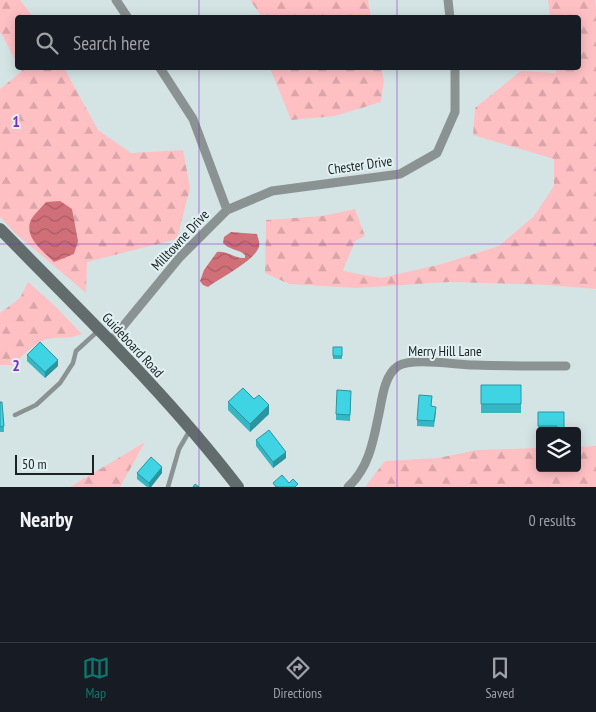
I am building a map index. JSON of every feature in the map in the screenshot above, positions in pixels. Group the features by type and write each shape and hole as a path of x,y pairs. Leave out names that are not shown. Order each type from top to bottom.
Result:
{"street":[{"path":"116,0 126,15"},
{"path":"448,0 450,15"},
{"name":"Milltowne Drive","path":"110,342 180,256 227,210 193,119 161,70"},
{"name":"Chester Drive","path":"227,210 272,191 400,174 436,153 455,112 455,70"},
{"name":"Guideboard Road","path":"0,228 99,330 191,429 210,450 238,487"},
{"name":"Merry Hill Lane","path":"348,487 361,473 368,458 386,384 391,373 398,366 405,363 419,362 473,365 566,366"}],"lane":[{"path":"15,415 36,405 60,383 73,363 76,351 99,330"},
{"path":"168,487 179,449 191,429"}],"green space":[{"path":"0,0 20,0 31,15 15,15 15,59 0,33"},
{"path":"250,0 368,0 371,15 261,15"},
{"path":"548,0 595,0 596,289 548,285 449,282 356,288 289,284 265,273 266,220 322,216 355,209 365,236 355,241 343,271 381,278 442,264 499,246 534,216 554,186 554,159 473,135 475,108 521,71 556,73 556,70 581,70 581,15 550,15"},
{"path":"65,70 98,130 131,153 183,150 190,188 177,239 87,262 86,293 15,233 0,217 0,89 22,71"},
{"path":"271,70 381,70 384,81 381,102 335,116 291,120"},
{"path":"28,282 82,334 43,340 13,365 0,365 0,313 20,298"},
{"path":"145,442 120,487 70,487"},
{"path":"596,446 596,487 365,487 385,461 438,458 477,450 536,448 536,472 581,472 581,447"}],"water":[{"path":"60,201 72,209 78,241 74,254 54,262 36,244 32,238 29,226 32,218 46,202"},
{"path":"231,232 257,234 258,249 255,254 235,270 208,287 203,285 200,281 204,270 217,252 245,258 243,253 223,243 224,237"}],"building":[{"path":"40,342 58,360 45,372 27,355"},
{"path":"333,347 342,347 342,356 333,356"},
{"path":"481,385 521,385 521,404 481,404"},
{"path":"243,388 254,399 259,395 269,405 250,424 228,402"},
{"path":"337,390 351,391 350,415 336,414"},
{"path":"419,395 432,396 431,406 436,407 434,421 417,420"},
{"path":"0,402 2,402 4,426 0,427"},
{"path":"538,412 564,412 564,427 538,426"},
{"path":"269,430 286,452 273,462 256,440"},
{"path":"151,457 162,467 149,483 137,473"},
{"path":"282,475 289,483 293,479 298,484 295,487 276,487 273,483"}]}
